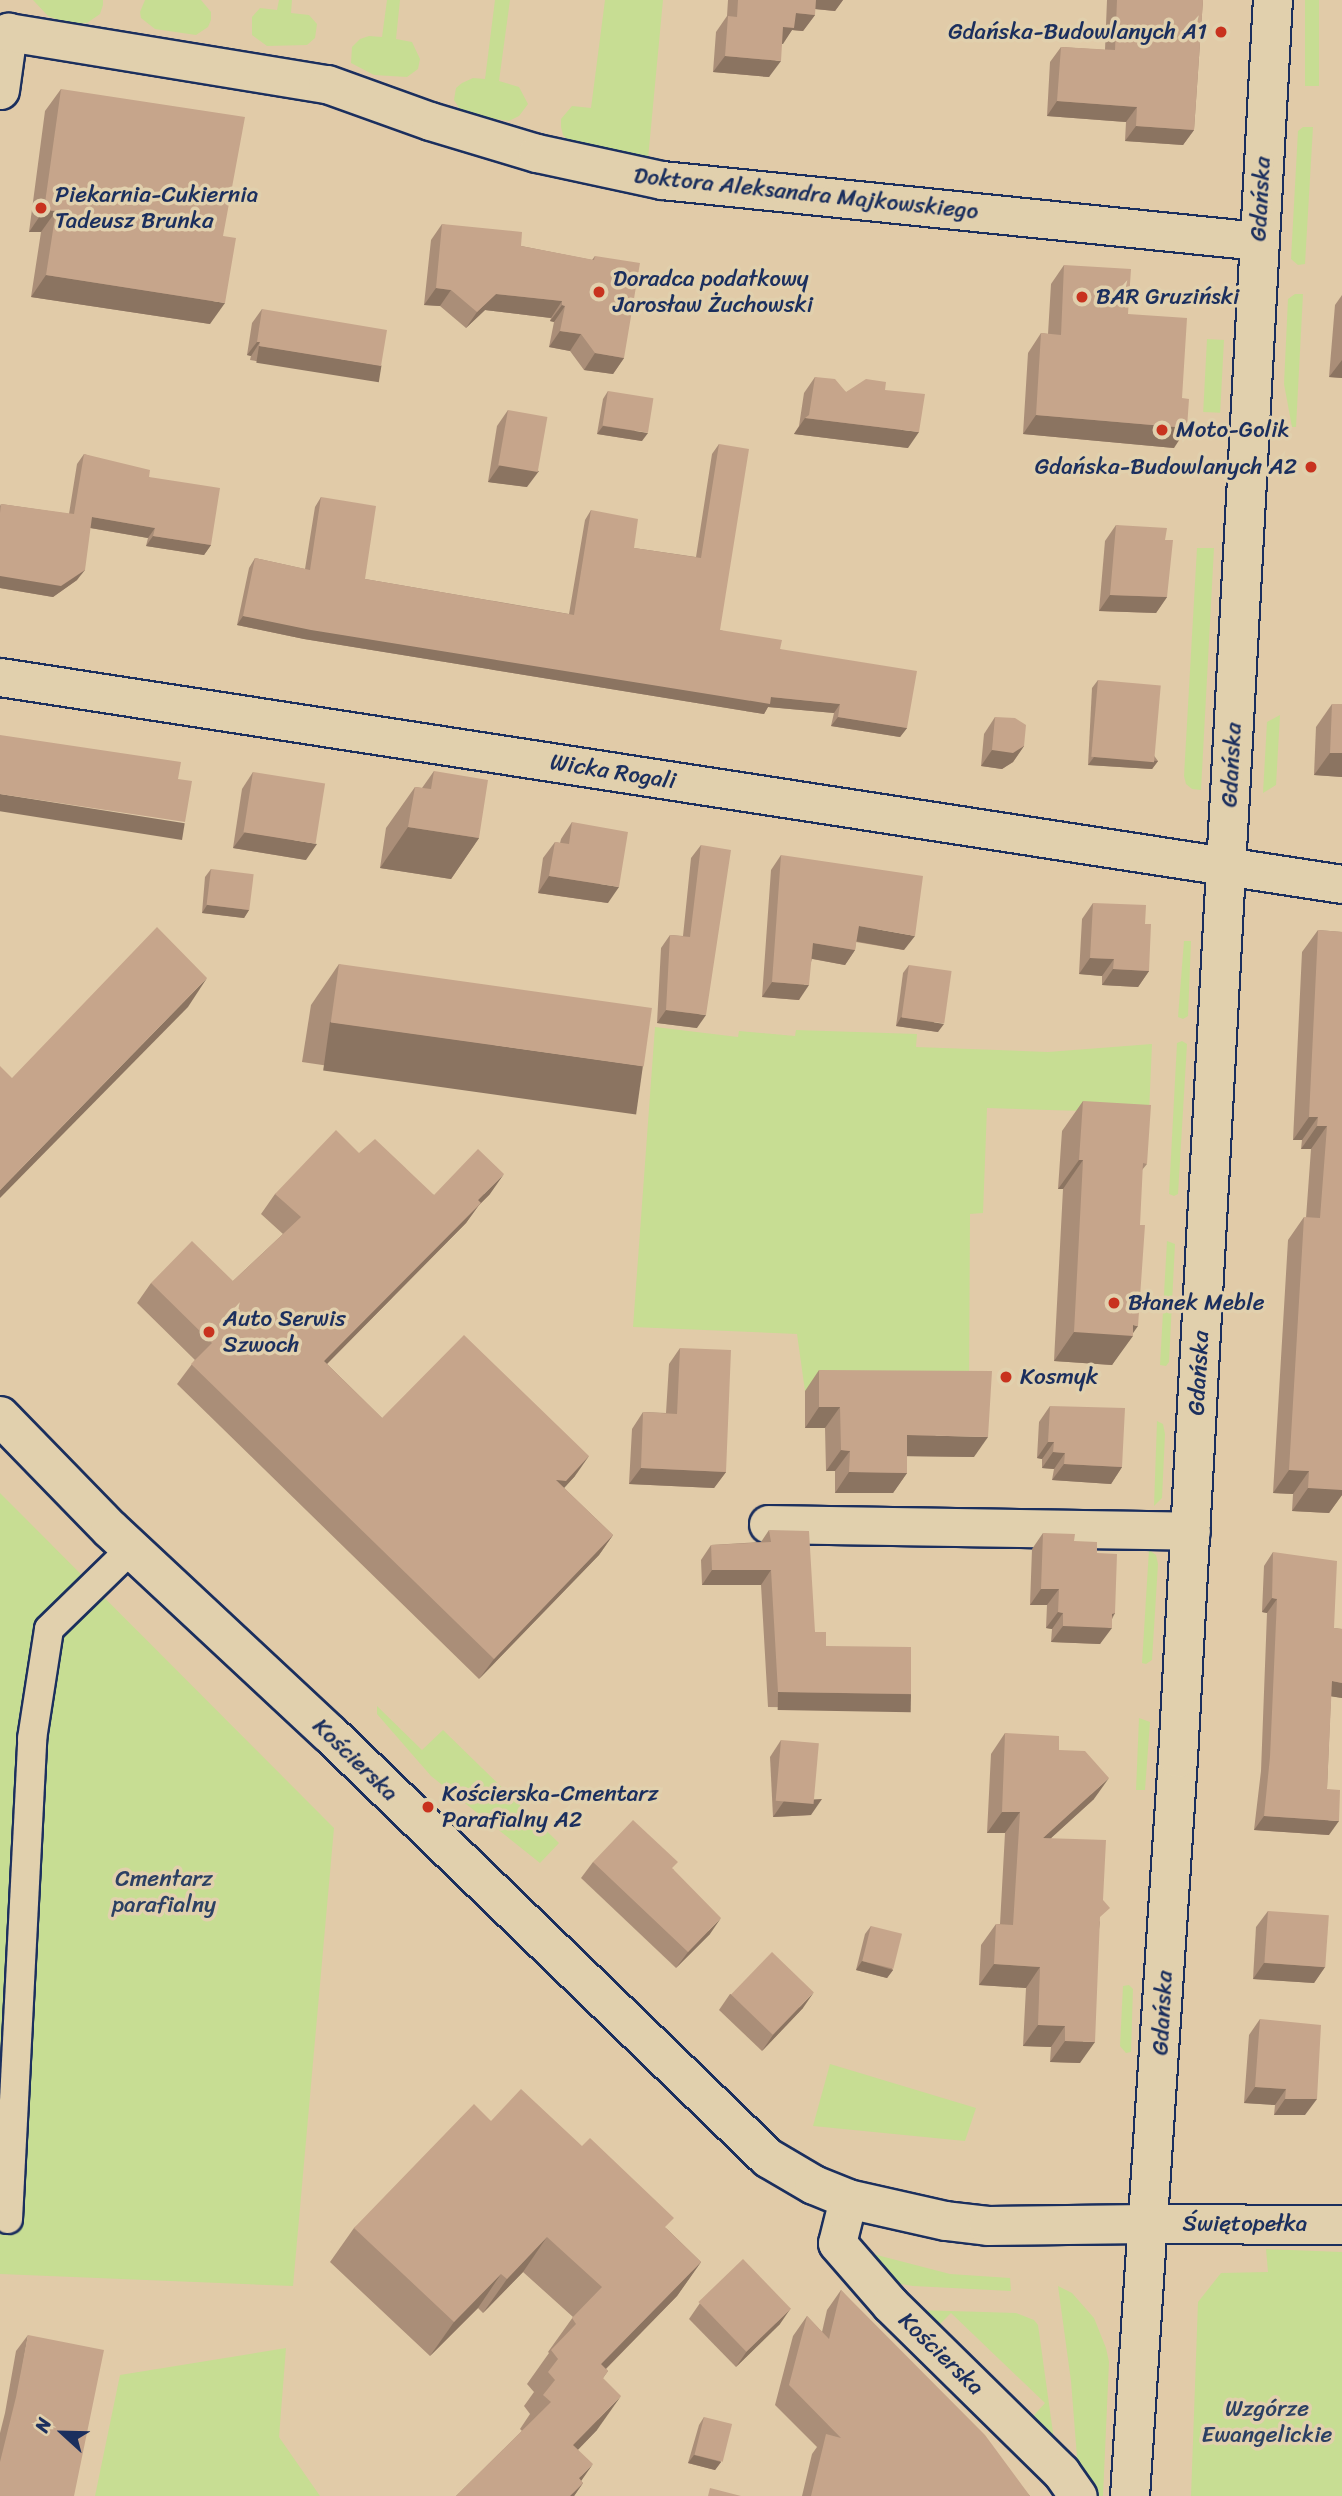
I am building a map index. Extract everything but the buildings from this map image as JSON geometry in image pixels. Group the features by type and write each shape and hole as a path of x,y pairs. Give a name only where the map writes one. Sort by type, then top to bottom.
{"main road":[{"name":"Gdańska","path":"1130,2496 1163,2022 1273,0"},
{"name":"Kościerska","path":"0,1416 131,1549 330,1734 749,2142 793,2173 848,2199 946,2221 988,2225 1147,2224"},
{"name":"Świętopełka","path":"1147,2224 1342,2225"}],"street":[{"name":"Doktora Aleksandra Majkowskiego","path":"0,90 8,32 327,84 430,121 524,149 662,180 1258,241"},
{"name":"Wicka Rogali","path":"0,677 1342,884"},
{"path":"768,1524 1191,1531"},
{"path":"8,2218 32,1739 49,1629 131,1549"},
{"name":"Kościerska","path":"848,2199 837,2244 890,2304 1061,2472 1078,2496"}],"green space":[{"path":"33,0 103,0 103,5 100,14 87,23 69,24 48,16"},
{"path":"145,0 201,0 211,12 211,20 208,27 196,35 155,29 141,18 140,12"},
{"path":"279,0 292,0 291,13 309,15 317,24 315,38 307,45 267,46 252,35 252,17 260,8 277,10"},
{"path":"387,0 400,0 396,39 412,42 420,59 418,69 407,77 374,75 351,63 352,47 360,39 369,36 382,37"},
{"path":"495,0 510,0 499,81 519,87 528,104 519,116 509,121 463,114 454,100 456,88 462,83 473,78 485,79"},
{"path":"605,0 663,0 648,159 572,144 563,135 561,119 572,106 591,108"},
{"path":"1305,0 1319,0 1319,86 1305,86"},
{"path":"1303,127 1313,127 1305,264 1298,265 1291,259 1298,131"},
{"path":"1295,294 1303,294 1296,427 1292,427 1284,384 1288,299"},
{"path":"1207,339 1224,340 1220,413 1203,412"},
{"path":"1197,548 1214,548 1201,790 1192,789 1186,784 1184,776"},
{"path":"1280,715 1276,785 1263,793 1267,722"},
{"path":"1184,941 1191,941 1188,1016 1183,1019 1178,1017"},
{"path":"655,1027 738,1037 739,1031 795,1036 796,1030 917,1034 916,1047 1048,1052 1152,1044 1149,1113 987,1108 983,1213 970,1214 969,1392 805,1391 797,1334 633,1327"},
{"path":"1182,1041 1187,1044 1178,1194 1174,1196 1169,1194 1177,1043"},
{"path":"1167,1241 1175,1244 1169,1362 1166,1366 1160,1365"},
{"path":"1157,1421 1163,1424 1165,1434 1162,1498 1154,1506"},
{"name":"Cmentarz parafialny","path":"0,1493 334,1828 293,2286 0,2274"},
{"path":"1149,1550 1156,1555 1158,1564 1152,1660 1146,1664 1142,1663"},
{"path":"377,1706 422,1750 443,1730 559,1843 540,1863 431,1776 377,1714"},
{"path":"1139,1718 1150,1722 1145,1790 1136,1790"},
{"path":"1129,1985 1133,1989 1131,2052 1126,2053 1120,2046 1123,1986"},
{"path":"830,2064 976,2108 965,2141 813,2126"},
{"name":"Wzgórze Ewangelickie","path":"1266,2249 1342,2252 1342,2496 1191,2496 1198,2302 1221,2273 1268,2272"},
{"path":"873,2254 950,2274 1010,2278 1011,2291 913,2286 889,2282 867,2260"},
{"path":"1058,2286 1072,2293 1094,2318 1109,2362 1103,2496 1093,2496 1078,2470 1071,2381"},
{"path":"917,2310 1016,2313 1034,2320 1038,2325 1055,2447 1028,2422 1045,2403 951,2313 933,2331"},
{"path":"286,2348 279,2437 320,2496 95,2496 120,2375"}],"place":[{"name":"Gdańska-Budowlanych A1","path":"1221,32"},
{"name":"Piekarnia-Cukiernia Tadeusz Brunka","path":"41,208"},
{"name":"Doradca podatkowy Jarosław Żuchowski","path":"599,292"},
{"name":"BAR Gruziński","path":"1082,297"},
{"name":"Moto-Golik","path":"1162,430"},
{"name":"Gdańska-Budowlanych A2","path":"1311,467"},
{"name":"Błanek Meble","path":"1114,1303"},
{"name":"Auto Serwis Szwoch","path":"209,1332"},
{"name":"Kosmyk","path":"1006,1377"},
{"name":"Kościerska-Cmentarz Parafialny A2","path":"428,1807"}]}
